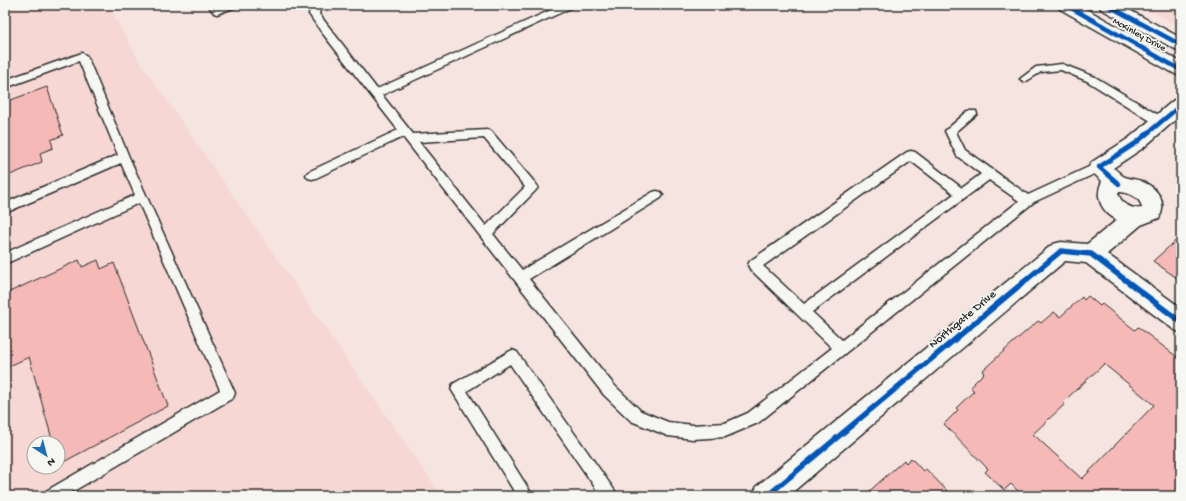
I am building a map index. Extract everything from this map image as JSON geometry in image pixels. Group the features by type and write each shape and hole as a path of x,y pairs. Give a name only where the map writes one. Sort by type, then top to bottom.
{"street":[{"name":"McKinley Drive","path":"1066,5 1181,70"},
{"name":"McKinley Drive","path":"1107,5 1181,46"},
{"path":"1181,104 1136,143 1099,167 1119,184 1110,186 1107,196 1109,201 1121,212 1136,217 1091,254 1181,322"},
{"name":"Northgate Drive","path":"767,496 1061,251 1091,254"}],"lane":[{"path":"213,5 217,11 233,5"},
{"path":"316,5 314,14 323,28 609,390 636,416 668,429 693,432 725,430 753,418 1028,201 1099,167"},
{"path":"375,94 570,5"},
{"path":"5,84 82,56 124,157 228,393 51,496"},
{"path":"1025,78 1039,70 1062,67 1091,79 1161,122"},
{"path":"972,114 950,131 961,153 1028,201"},
{"path":"312,175 407,134 487,134 532,187 486,234"},
{"path":"841,348 754,265 911,156 962,194"},
{"path":"5,208 124,157"},
{"path":"803,312 989,174"},
{"path":"520,278 657,195"},
{"path":"5,259 142,197"},
{"path":"526,496 458,389 512,356 610,496"}],"shaded area":[{"path":"5,5 108,5 138,59 442,496 5,496"},
{"path":"1139,5 1181,5 1181,27"}],"building":[{"path":"47,87 63,135 51,140 53,148 40,153 42,162 5,177 5,102"},
{"path":"1181,236 1181,281 1153,261"},
{"path":"79,260 82,267 98,260 101,269 114,263 168,406 66,461 66,435 51,435 29,357 5,368 5,294"},
{"path":"1088,296 1100,306 1102,304 1135,330 1138,327 1181,360 1181,490 1176,496 1023,496 1011,484 1004,490 985,472 988,469 944,424 958,410 956,408 974,391 970,387 984,373 982,371 1016,340 1038,321 1041,323 1054,312 1060,317 1082,297 1084,300","holes":["1104,364 1154,405 1082,479 1033,434 1065,404 1063,402"]},
{"path":"911,458 923,471 926,469 952,496 864,496 904,460 906,463"}],"cycle path":[{"path":"1066,5 1181,70"},
{"path":"1107,5 1181,45"},
{"path":"1119,184 1099,167 1136,143 1181,105"},
{"path":"767,496 1061,251 1091,254 1181,322"}]}
